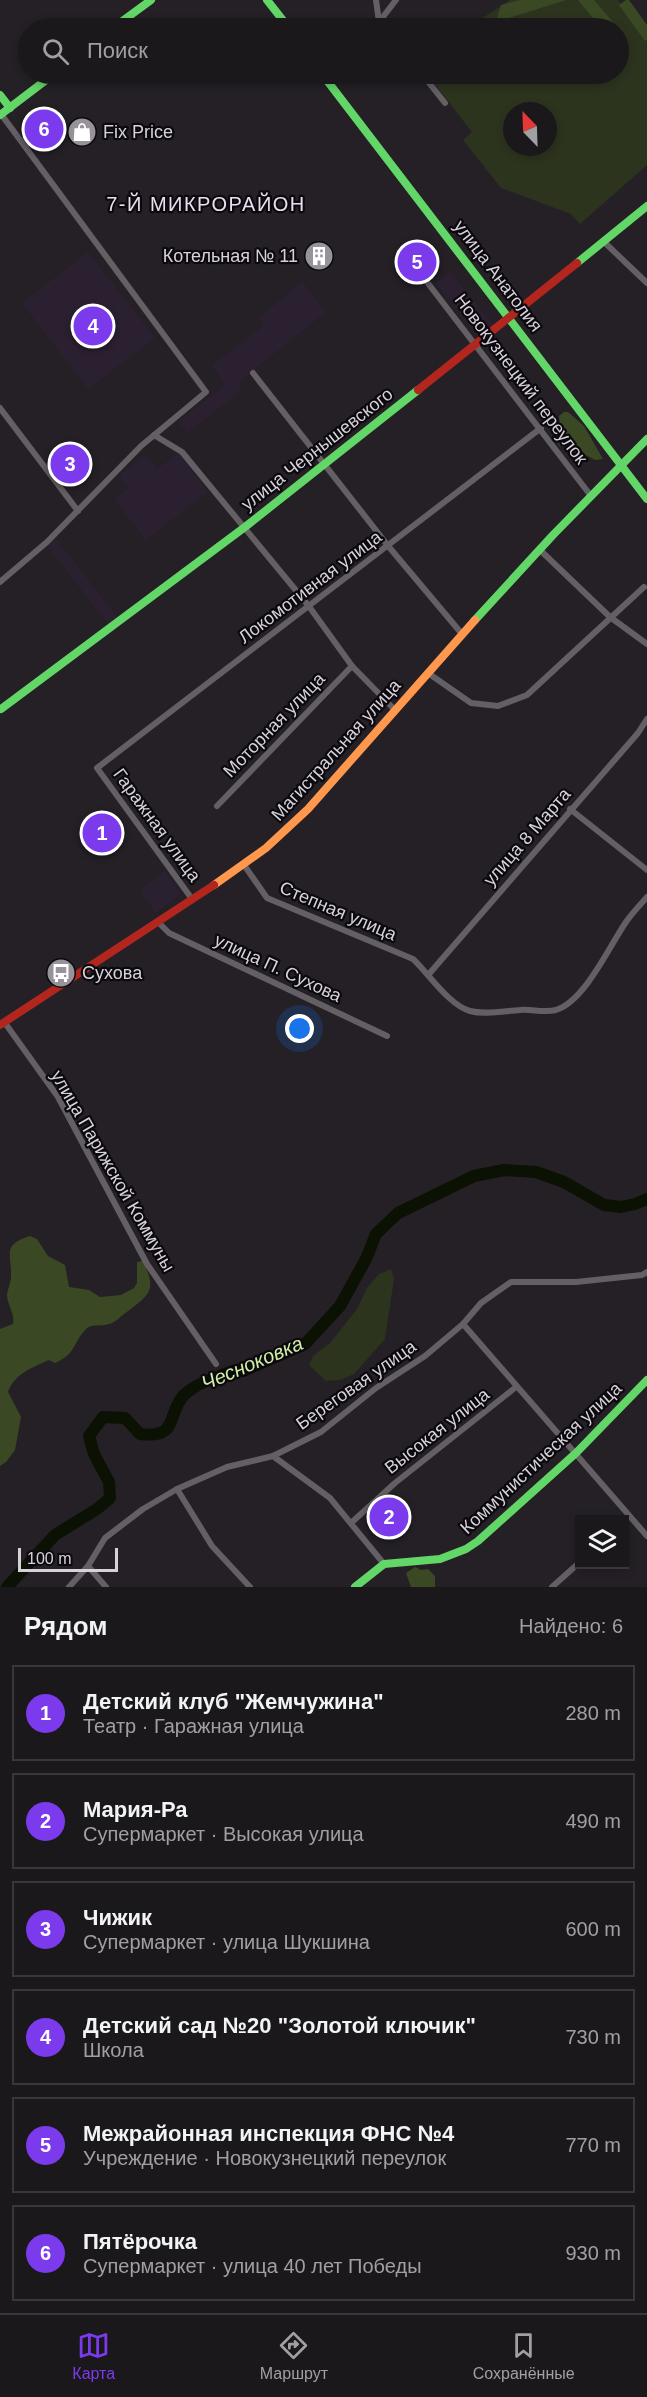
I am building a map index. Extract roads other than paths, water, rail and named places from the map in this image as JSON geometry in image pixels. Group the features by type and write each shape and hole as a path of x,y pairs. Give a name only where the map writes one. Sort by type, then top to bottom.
{"street":[{"path":"127,18 151,0"},
{"path":"267,0 281,18"},
{"path":"376,0 378,18"},
{"path":"382,18 396,0"},
{"path":"0,582 47,542 127,459 206,392 0,115 41,84"},
{"name":"улица Анатолия","path":"330,84 647,499"},
{"path":"430,84 445,103"},
{"path":"0,95 10,108"},
{"name":"улица Чернышевского","path":"1,710 245,527 477,345 647,206"},
{"path":"603,241 647,284"},
{"name":"Новокузнецкий переулок","path":"427,282 591,496"},
{"path":"253,373 389,547 462,634"},
{"path":"0,408 78,511"},
{"name":"Локомотивная улица","path":"97,768 308,605 389,547 541,428"},
{"path":"154,435 182,452 308,605 352,666 394,710"},
{"name":"Магистральная улица","path":"2,1024 244,865 293,824 462,634 647,439"},
{"path":"540,550 610,617 647,644"},
{"path":"428,673 471,703 498,706 527,695 644,587"},
{"name":"Моторная улица","path":"217,806 352,666"},
{"name":"улица 8 Марта","path":"429,974 638,733 647,719"},
{"name":"Гаражная улица","path":"97,768 192,899"},
{"path":"570,809 647,870"},
{"name":"Степная улица","path":"244,865 267,898 413,959 429,974 451,1001 470,1011 556,1010 569,1003 594,975 627,920 647,897"},
{"name":"улица П. Сухова","path":"158,922 169,933 387,1036"},
{"name":"улица Парижской Коммуны","path":"2,1024 57,1097 147,1263 216,1364"},
{"name":"Береговая улица","path":"69,1587 88,1566 105,1538 143,1509 177,1489 227,1467 273,1456 321,1432 376,1388 425,1356 463,1324 481,1303 511,1282 576,1282 642,1275 647,1272"},
{"path":"463,1324 647,1536"},
{"name":"Коммунистическая улица","path":"384,1564 440,1558 466,1549 513,1512 576,1453 647,1380"},
{"name":"Высокая улица","path":"351,1523 395,1483 516,1387"},
{"path":"273,1456 330,1498 384,1564 355,1587"},
{"path":"177,1489 212,1546 250,1587"},
{"path":"88,1566 106,1587"},
{"path":"552,1587 575,1566"}],"waterway":[{"name":"Чесноковка","path":"7,1587 55,1535 97,1509 110,1498 109,1482 94,1454 89,1436 103,1417 125,1418 140,1434 161,1433 167,1429 184,1395 196,1386 236,1370 243,1371 305,1344 340,1306 366,1259 376,1234 398,1213 474,1176 504,1170 536,1172 564,1182 604,1205 621,1207 647,1199"}],"place":[{"name":"Пятёрочка","path":"44,129"},
{"name":"Fix Price","path":"82,132"},
{"name":"Котельная № 11","path":"319,256"},
{"name":"Межрайонная инспекция ФНС №4","path":"417,262"},
{"name":"Детский сад №20 \"Золотой ключик\"","path":"93,326"},
{"name":"Чижик","path":"70,464"},
{"name":"Детский клуб \"Жемчужина\"","path":"102,833"},
{"name":"Сухова","path":"61,973"},
{"name":"Мария-Ра","path":"389,1517"}],"district":[{"name":"7-Й МИКРОРАЙОН","path":"206,204"}]}
